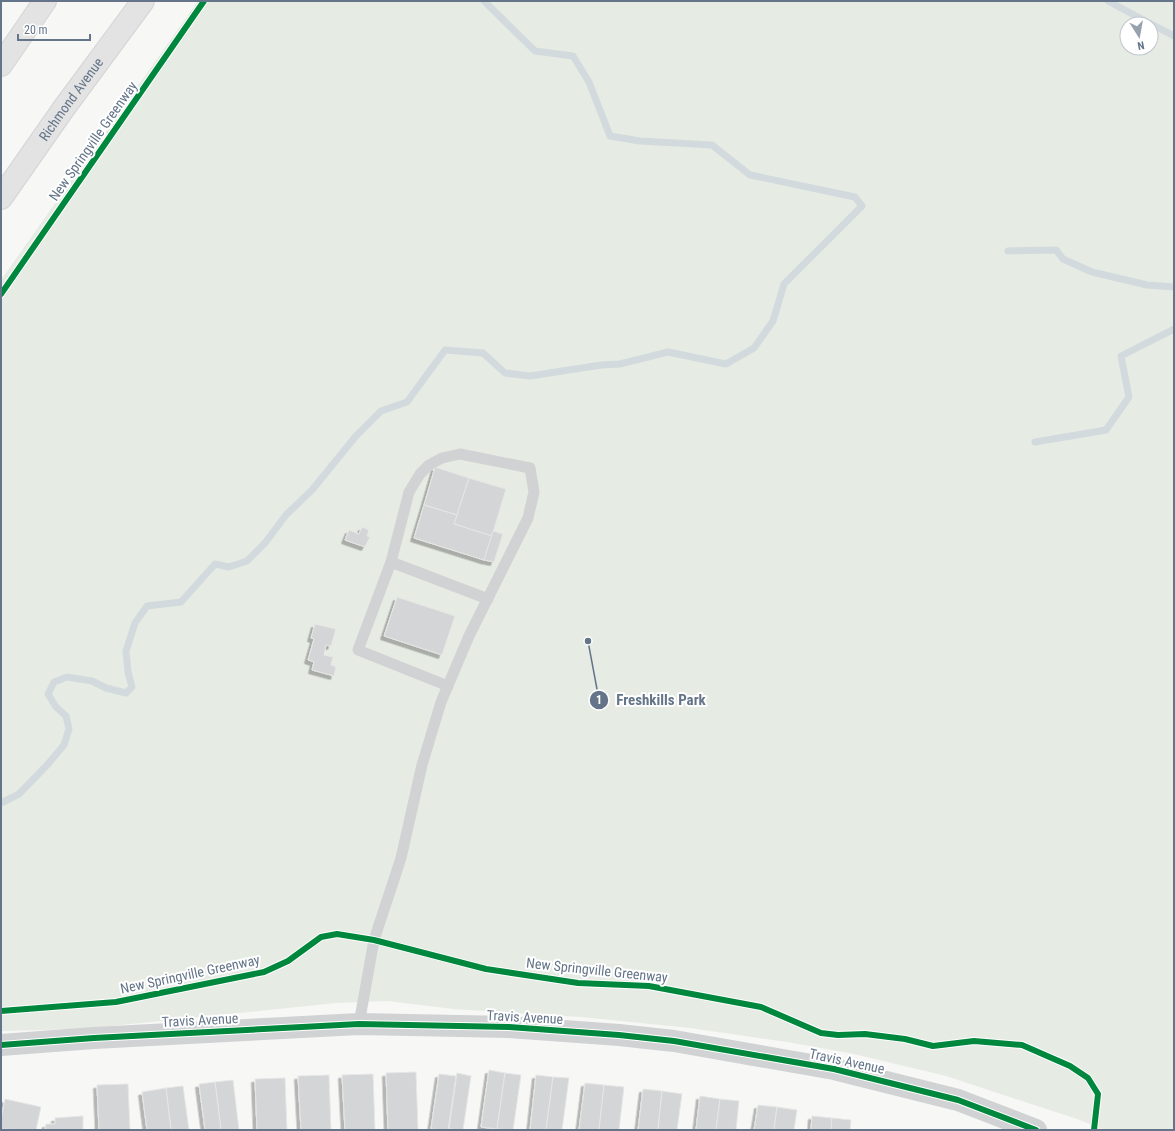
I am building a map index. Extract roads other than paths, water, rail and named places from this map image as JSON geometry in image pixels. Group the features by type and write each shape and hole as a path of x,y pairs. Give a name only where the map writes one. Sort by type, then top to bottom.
{"main road":[{"path":"1,65 45,1"},
{"name":"Richmond Avenue","path":"1,198 64,108 143,1"}],"street":[{"name":"Travis Avenue","path":"1,1045 94,1038 359,1024 509,1027 619,1035 674,1041 834,1069 958,1100 1036,1130"}],"lane":[{"path":"359,1024 374,940 401,858 422,765 441,702 448,686 469,636 528,518 534,492 530,468 460,454 442,458 429,465 420,474 409,492 391,562 358,650 448,686"},
{"path":"391,562 488,599"}],"waterway":[{"path":"1,803 19,794 64,745 69,729 66,716 56,707 48,694 54,682 67,677 92,681 106,688 126,693 132,687 128,672 126,651 135,623 147,606 181,602 215,564 229,567 247,561 265,543 286,515 312,490 356,436 381,411 407,402 445,350 483,353 505,373 530,376 601,365 620,364 668,352 726,364 754,348 773,321 784,284 862,206 855,197 750,175 712,145 640,141 610,136 589,82 573,56 535,51 484,1"},
{"path":"1108,1 1136,16"},
{"path":"1159,28 1174,36"},
{"path":"1008,251 1056,250 1063,259 1092,272 1147,285 1174,287"},
{"path":"1035,442 1106,430 1129,397 1121,356 1174,329"}],"place":[{"name":"Freshkills Park","path":"588,641"}]}
